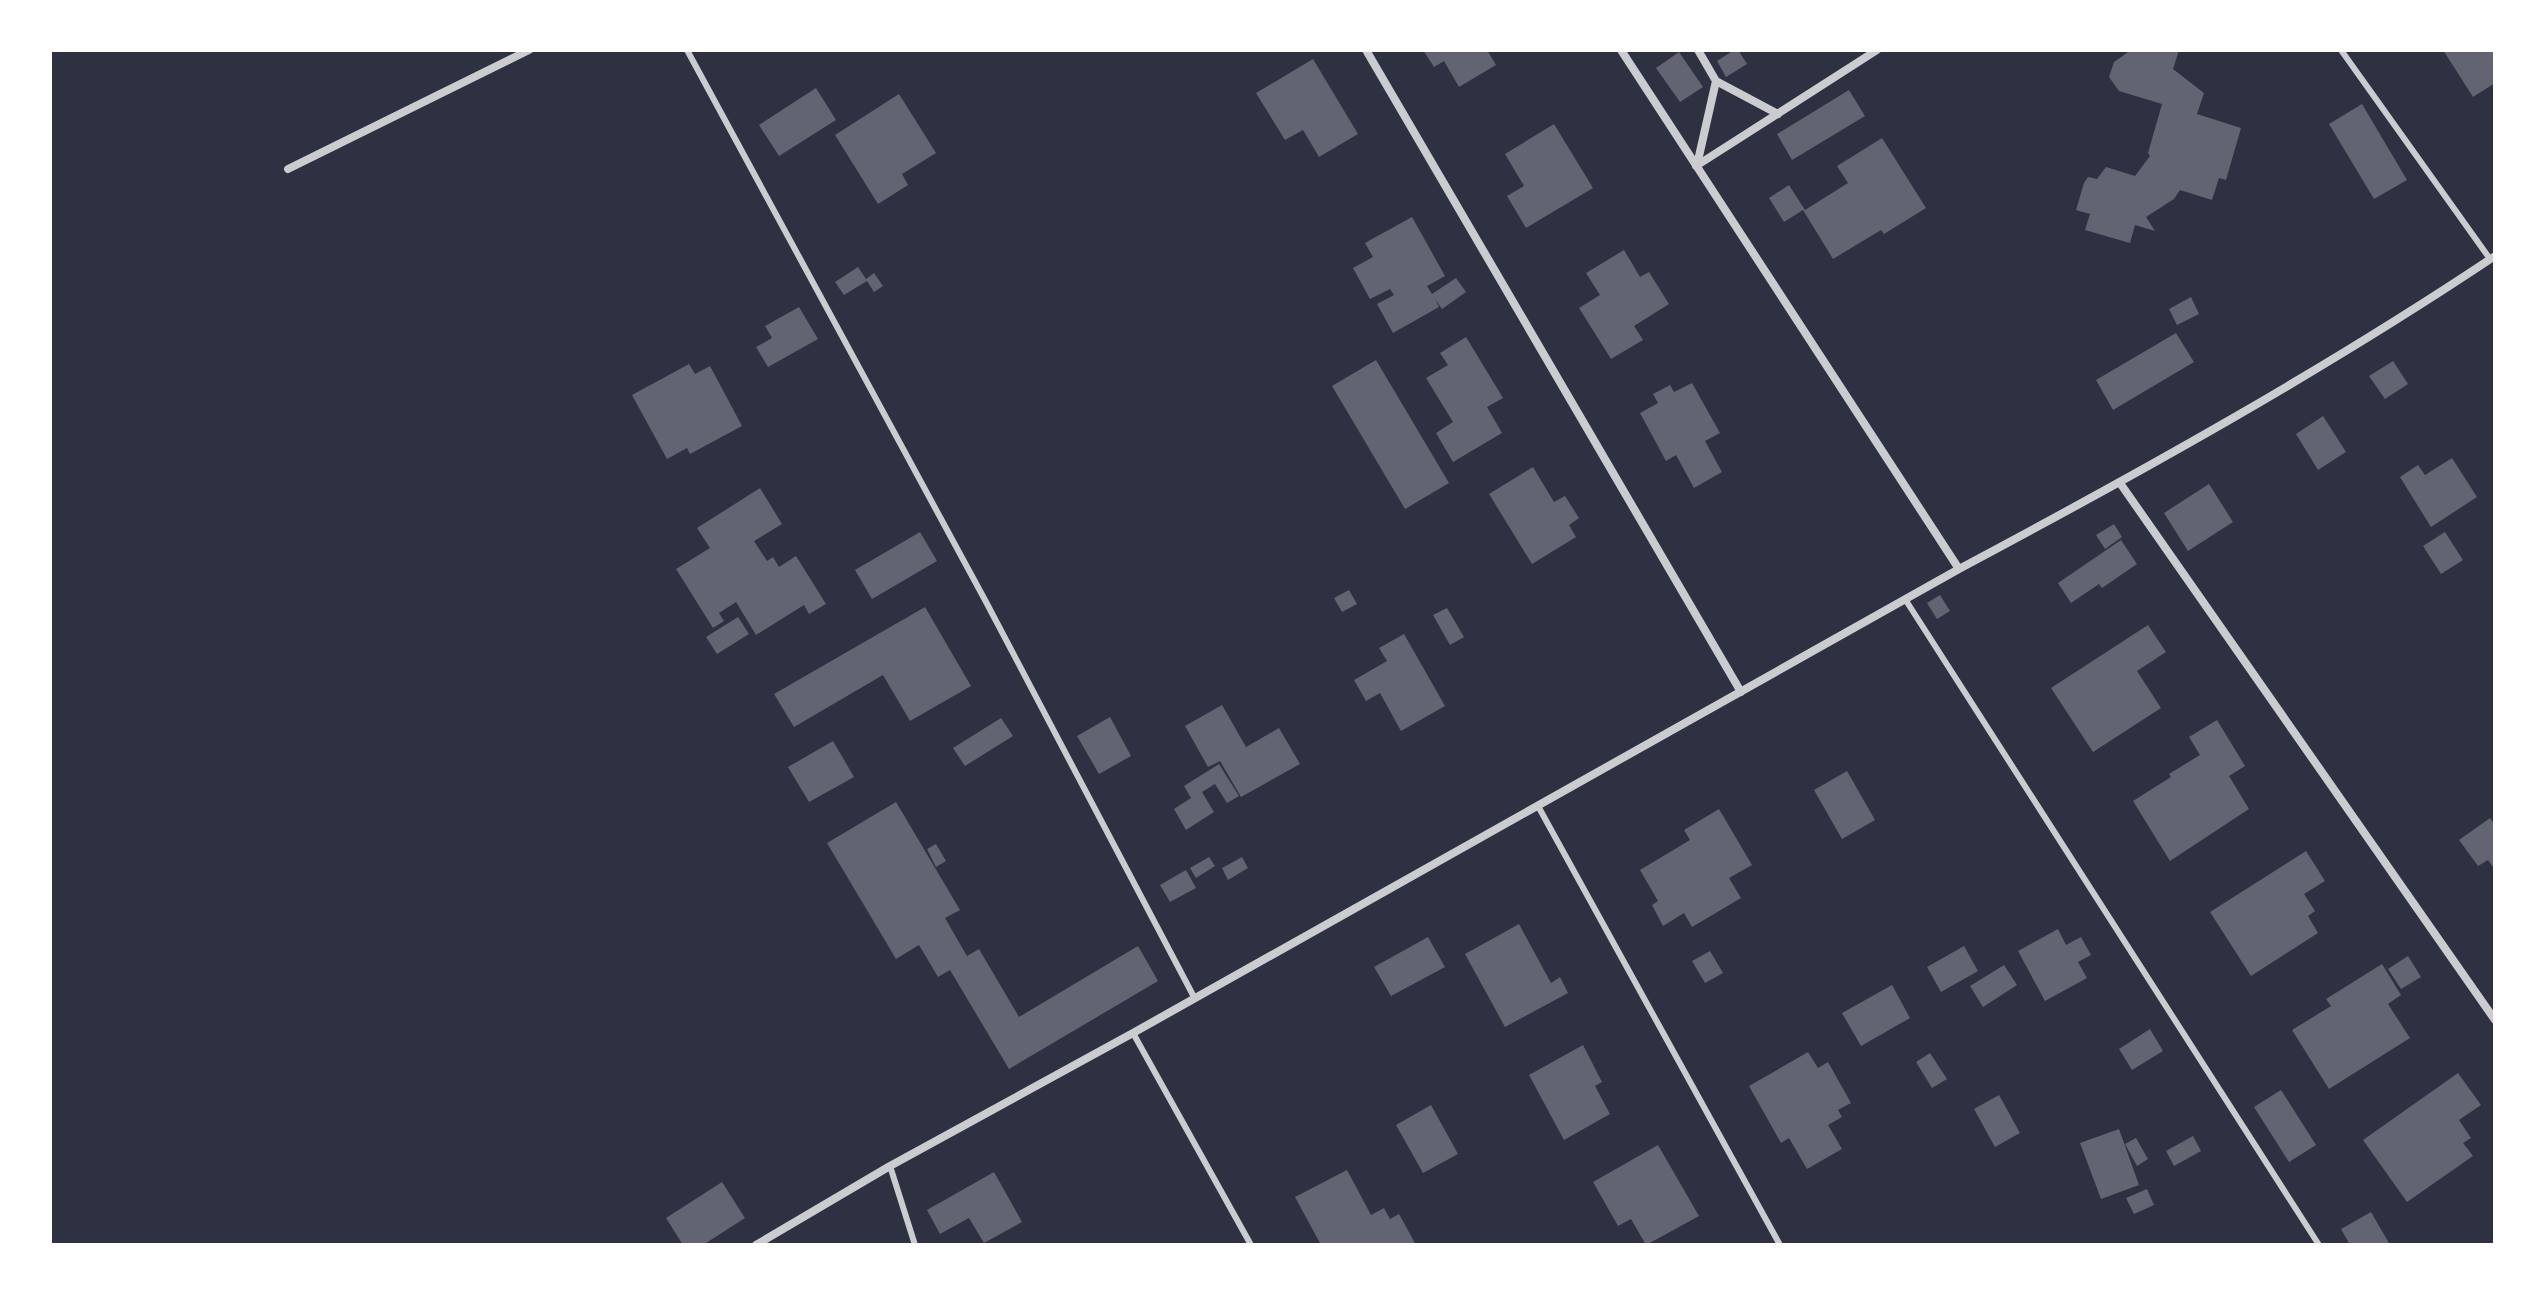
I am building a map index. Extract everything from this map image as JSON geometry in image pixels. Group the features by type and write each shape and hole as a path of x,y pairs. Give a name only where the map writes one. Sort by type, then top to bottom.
{"street":[{"path":"288,169 529,50"},
{"path":"1366,50 1741,692"},
{"path":"1621,50 1959,569"},
{"path":"1698,50 1716,81 1778,114"},
{"path":"1696,166 1877,50"},
{"path":"1696,166 1716,81"},
{"path":"756,1245 890,1166 1959,569 2120,483 2330,360 2493,257"},
{"path":"2120,483 2495,1020"}],"lane":[{"path":"687,50 985,600 1194,997"},
{"path":"2341,50 2493,257"},
{"path":"1905,599 2319,1245"},
{"path":"1538,806 1780,1245"},
{"path":"1133,1033 1251,1245"},
{"path":"890,1166 915,1245"}],"building":[{"path":"1423,50 1487,50 1496,65 1459,87 1444,61 1434,67"},
{"path":"1738,50 1747,64 1726,77 1717,61"},
{"path":"2131,50 2179,50 2173,69 2204,93 2197,114 2241,128 2226,180 2219,178 2212,200 2180,190 2174,199 2146,217 2155,231 2135,225 2130,243 2085,230 2090,214 2076,210 2088,177 2097,179 2106,167 2135,176 2150,156 2148,153 2162,104 2119,91 2109,77 2114,62"},
{"path":"2443,50 2495,50 2495,83 2473,97"},
{"path":"1679,52 1703,87 1680,102 1656,68"},
{"path":"1313,59 1358,134 1319,157 1303,130 1285,140 1256,93"},
{"path":"816,88 836,120 779,156 759,125"},
{"path":"1849,90 1865,116 1792,160 1777,134"},
{"path":"899,94 936,153 902,174 908,185 878,204 835,135"},
{"path":"2362,104 2407,180 2374,199 2329,124"},
{"path":"1554,124 1593,188 1526,228 1507,196 1524,186 1505,154"},
{"path":"1882,138 1926,208 1884,234 1881,230 1833,259 1803,210 1784,222 1769,198 1789,185 1805,210 1848,183 1837,166"},
{"path":"1412,217 1445,276 1427,286 1432,294 1456,278 1466,292 1442,309 1435,299 1439,307 1393,333 1377,304 1394,295 1390,289 1370,299 1353,268 1373,257 1365,243"},
{"path":"1624,250 1640,277 1649,272 1669,304 1634,326 1643,340 1611,359 1579,308 1600,295 1586,273"},
{"path":"858,267 866,279 874,273 883,286 874,292 867,281 844,295 835,282"},
{"path":"2191,297 2199,314 2177,325 2169,309"},
{"path":"799,307 818,339 768,367 756,347 772,338 765,326"},
{"path":"2176,333 2194,362 2113,410 2096,380"},
{"path":"1466,337 1503,398 1487,407 1502,433 1453,462 1436,433 1453,422 1426,378 1448,365 1440,353"},
{"path":"1376,360 1449,483 1405,509 1332,386"},
{"path":"2393,361 2408,384 2385,399 2369,376"},
{"path":"689,364 695,374 710,366 742,426 690,454 687,448 667,459 632,395"},
{"path":"1692,383 1720,433 1705,441 1722,472 1694,488 1676,455 1666,461 1640,413 1658,403 1653,394 1670,385 1674,392"},
{"path":"2323,416 2346,452 2318,470 2296,434"},
{"path":"2452,458 2477,497 2431,527 2400,477 2418,465 2425,475"},
{"path":"1533,467 1554,502 1565,496 1579,518 1569,525 1576,537 1532,564 1489,494"},
{"path":"2209,484 2233,522 2188,551 2164,513"},
{"path":"760,488 782,524 754,541 767,561 773,557 779,567 796,556 826,604 809,614 804,605 756,635 736,602 719,613 724,621 713,628 676,569 710,548 697,528"},
{"path":"2114,524 2122,537 2105,549 2096,535"},
{"path":"920,532 937,561 872,599 855,570"},
{"path":"2445,532 2463,560 2441,574 2423,546"},
{"path":"2121,540 2137,564 2102,588 2099,584 2071,603 2058,583"},
{"path":"1349,590 1357,604 1342,612 1334,598"},
{"path":"1940,595 1950,611 1937,619 1927,603"},
{"path":"925,607 971,686 910,721 883,675 794,727 774,694"},
{"path":"1447,608 1464,637 1450,645 1433,615"},
{"path":"738,617 749,634 717,654 706,637"},
{"path":"2148,625 2166,652 2137,671 2161,708 2093,752 2051,688"},
{"path":"1404,634 1445,706 1401,731 1380,693 1366,701 1354,680 1387,661 1379,648"},
{"path":"1222,705 1246,747 1279,728 1300,764 1241,797 1220,761 1208,767 1185,726"},
{"path":"1110,717 1131,756 1099,774 1077,736"},
{"path":"1001,718 1013,736 965,766 953,748"},
{"path":"2217,720 2245,766 2229,776 2249,809 2170,861 2133,801 2200,755 2189,737"},
{"path":"833,741 854,777 809,802 788,767"},
{"path":"1219,764 1239,796 1227,803 1215,784 1202,792 1214,812 1186,830 1174,809 1191,798 1184,786"},
{"path":"1847,771 1875,820 1842,839 1814,790"},
{"path":"896,802 960,910 945,918 967,956 979,949 1019,1017 1138,946 1158,981 1009,1069 950,970 938,977 919,945 896,959 827,843"},
{"path":"1719,809 1752,865 1729,878 1741,898 1692,927 1684,913 1663,926 1652,905 1658,901 1640,870 1690,840 1684,830"},
{"path":"2490,818 2495,821 2495,870 2488,860 2478,866 2459,840"},
{"path":"936,844 946,861 936,867 927,849"},
{"path":"2306,851 2325,881 2304,894 2315,911 2308,916 2318,933 2251,976 2210,912"},
{"path":"1209,857 1215,866 1196,878 1190,868"},
{"path":"1242,857 1248,868 1228,880 1222,868"},
{"path":"1186,870 1196,888 1170,902 1160,885"},
{"path":"1519,924 1551,983 1560,977 1568,993 1505,1027 1465,954"},
{"path":"2058,929 2066,945 2081,937 2091,955 2078,962 2087,978 2045,1001 2018,951"},
{"path":"1428,937 1445,967 1391,996 1374,967"},
{"path":"1964,946 1978,971 1941,992 1927,967"},
{"path":"1710,951 1723,973 1705,983 1692,961"},
{"path":"2408,956 2421,977 2401,989 2388,969"},
{"path":"2382,964 2401,995 2388,1004 2410,1038 2329,1089 2292,1030 2331,1006 2326,999"},
{"path":"2004,965 2017,985 1983,1007 1970,986"},
{"path":"1892,985 1910,1018 1861,1046 1842,1013"},
{"path":"2150,1029 2163,1051 2132,1070 2119,1049"},
{"path":"1583,1045 1602,1082 1595,1086 1610,1114 1564,1140 1529,1075"},
{"path":"1808,1052 1818,1068 1828,1062 1851,1103 1838,1110 1842,1117 1828,1125 1842,1149 1807,1169 1789,1138 1781,1143 1749,1086"},
{"path":"1930,1053 1947,1079 1932,1088 1916,1062"},
{"path":"2458,1073 2481,1105 2459,1120 2471,1138 2463,1143 2473,1156 2407,1202 2363,1140"},
{"path":"2281,1090 2316,1145 2289,1162 2254,1107"},
{"path":"1999,1095 2020,1133 1995,1147 1974,1109"},
{"path":"1431,1105 1458,1154 1423,1173 1396,1125"},
{"path":"2119,1129 2139,1185 2101,1199 2080,1143"},
{"path":"2193,1136 2201,1151 2174,1166 2166,1151"},
{"path":"2136,1138 2148,1159 2137,1166 2125,1144"},
{"path":"1658,1145 1699,1216 1646,1245 1631,1219 1618,1226 1593,1182"},
{"path":"1347,1170 1371,1215 1384,1208 1390,1219 1399,1214 1416,1245 1321,1245 1295,1197"},
{"path":"994,1172 1022,1222 984,1243 969,1218 940,1234 927,1210"},
{"path":"722,1182 745,1218 703,1245 683,1245 666,1218"},
{"path":"2147,1189 2154,1205 2134,1214 2126,1198"},
{"path":"2371,1212 2390,1245 2350,1245 2341,1229"}]}
